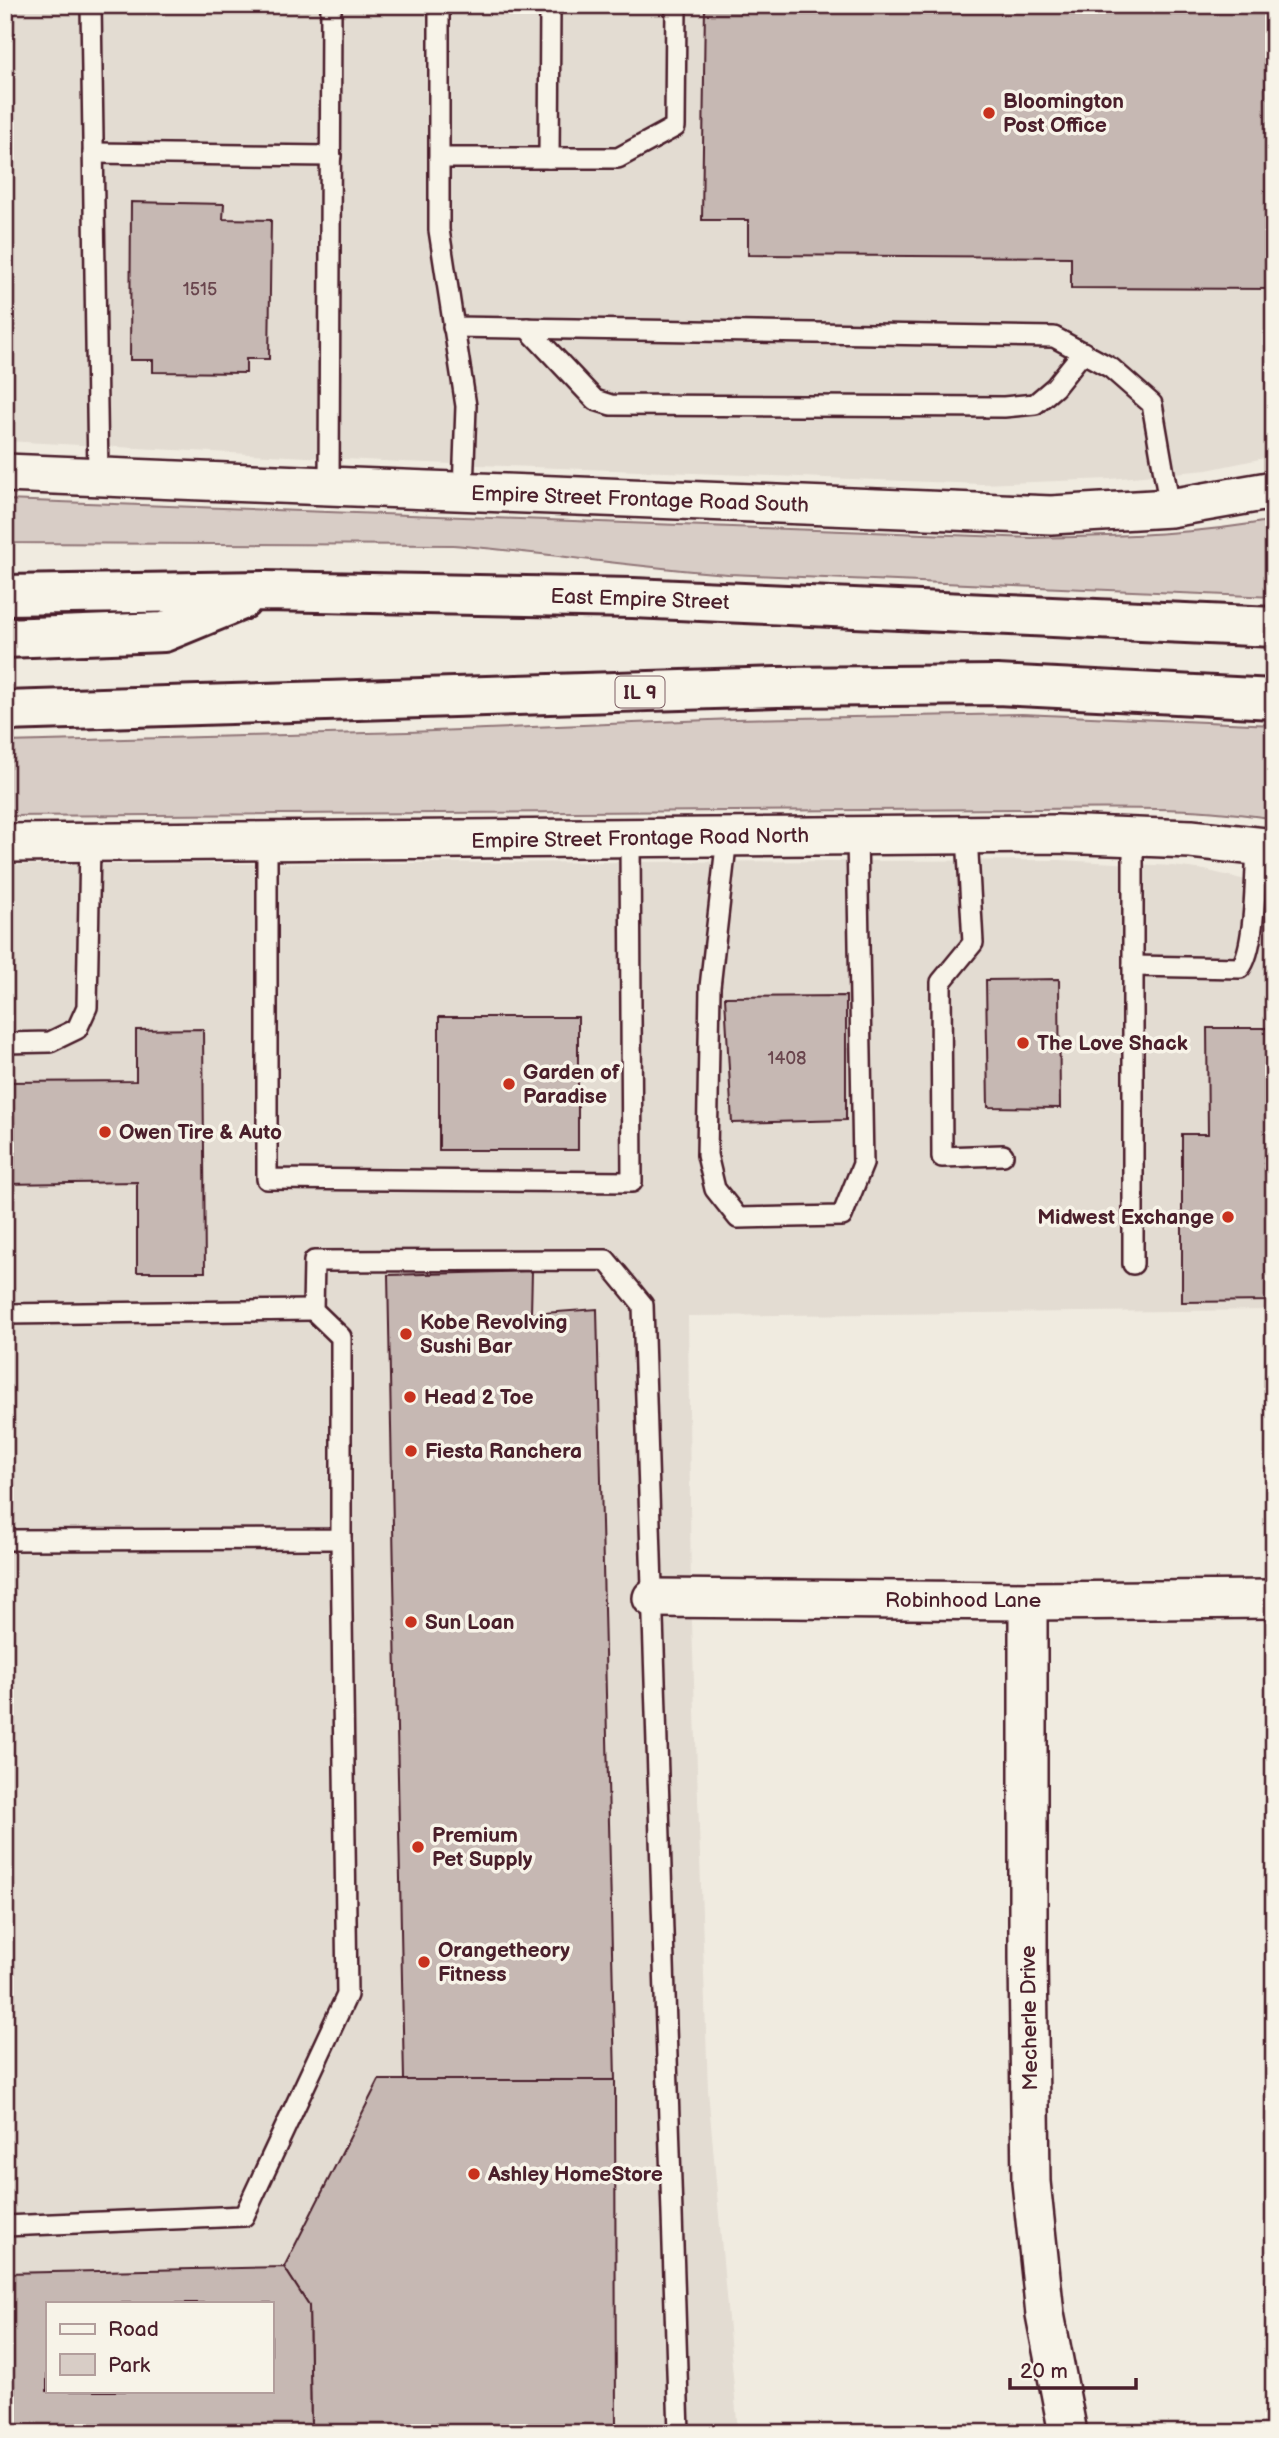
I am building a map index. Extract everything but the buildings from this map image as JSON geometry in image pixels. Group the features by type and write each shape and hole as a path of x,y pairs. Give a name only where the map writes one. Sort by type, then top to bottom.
{"main road":[{"name":"East Empire Street","path":"5,595 264,591 633,598 1274,627"},
{"path":"5,638 164,632 264,591"},
{"name":"IL 9","path":"5,711 778,687 997,685 1274,699"}],"street":[{"name":"Empire Street Frontage Road South","path":"5,473 1051,515 1170,508 1274,490"},
{"name":"Empire Street Frontage Road North","path":"5,844 1057,834 1191,839 1265,847"},
{"name":"Robinhood Lane","path":"652,1598 1028,1601 1274,1599"},
{"name":"Mecherle Drive","path":"1028,1601 1031,2182 1045,2314 1069,2433"}],"lane":[{"path":"91,5 98,475"},
{"path":"329,485 331,5"},
{"path":"439,5 439,230 466,406 463,491"},
{"path":"549,158 550,5"},
{"path":"439,158 618,158 675,127 676,5"},
{"path":"93,153 331,156"},
{"path":"453,327 1054,337 1111,368 1152,404 1170,508"},
{"path":"527,328 596,400 611,405 1004,407 1035,404 1055,387 1083,352"},
{"path":"727,837 710,987 707,1155 715,1189 738,1218 842,1216 863,1164 857,835"},
{"path":"967,835 973,943 942,982 942,1157 1003,1155"},
{"path":"1133,837 1133,1264"},
{"path":"267,842 267,1179 632,1182 630,839"},
{"path":"5,1043 50,1042 77,1029 87,1007 90,843"},
{"path":"1133,966 1240,968 1247,961 1265,847"},
{"path":"313,1310 314,1261 606,1260 643,1304 679,2433"},
{"path":"5,1314 313,1310 341,1337 347,1995 244,2216 5,2226"},
{"path":"5,1540 341,1539"}],"shaded area":[{"path":"5,5 1274,5 1274,456 1207,470 1110,479 982,484 402,462 5,441"},
{"path":"1059,860 1205,870 1274,887 1274,1310 688,1316 691,1594 708,2090 738,2433 5,2433 5,865"}],"green space":[{"path":"5,500 1032,538 1184,532 1274,520 1274,597 728,574 453,545 5,543"},
{"path":"1022,714 1274,725 1274,819 1211,812 1112,808 5,816 5,742 408,732 735,719"}],"place":[{"name":"Bloomington Post Office","path":"989,113"},
{"name":"The Love Shack","path":"1023,1043"},
{"name":"Garden of Paradise","path":"509,1084"},
{"name":"Owen Tire & Auto","path":"105,1132"},
{"name":"Midwest Exchange","path":"1228,1217"},
{"name":"Kobe Revolving Sushi Bar","path":"406,1334"},
{"name":"Head 2 Toe","path":"410,1397"},
{"name":"Fiesta Ranchera","path":"411,1451"},
{"name":"Sun Loan","path":"411,1622"},
{"name":"Premium Pet Supply","path":"418,1847"},
{"name":"Orangetheory Fitness","path":"424,1962"},
{"name":"Ashley HomeStore","path":"474,2174"}]}
